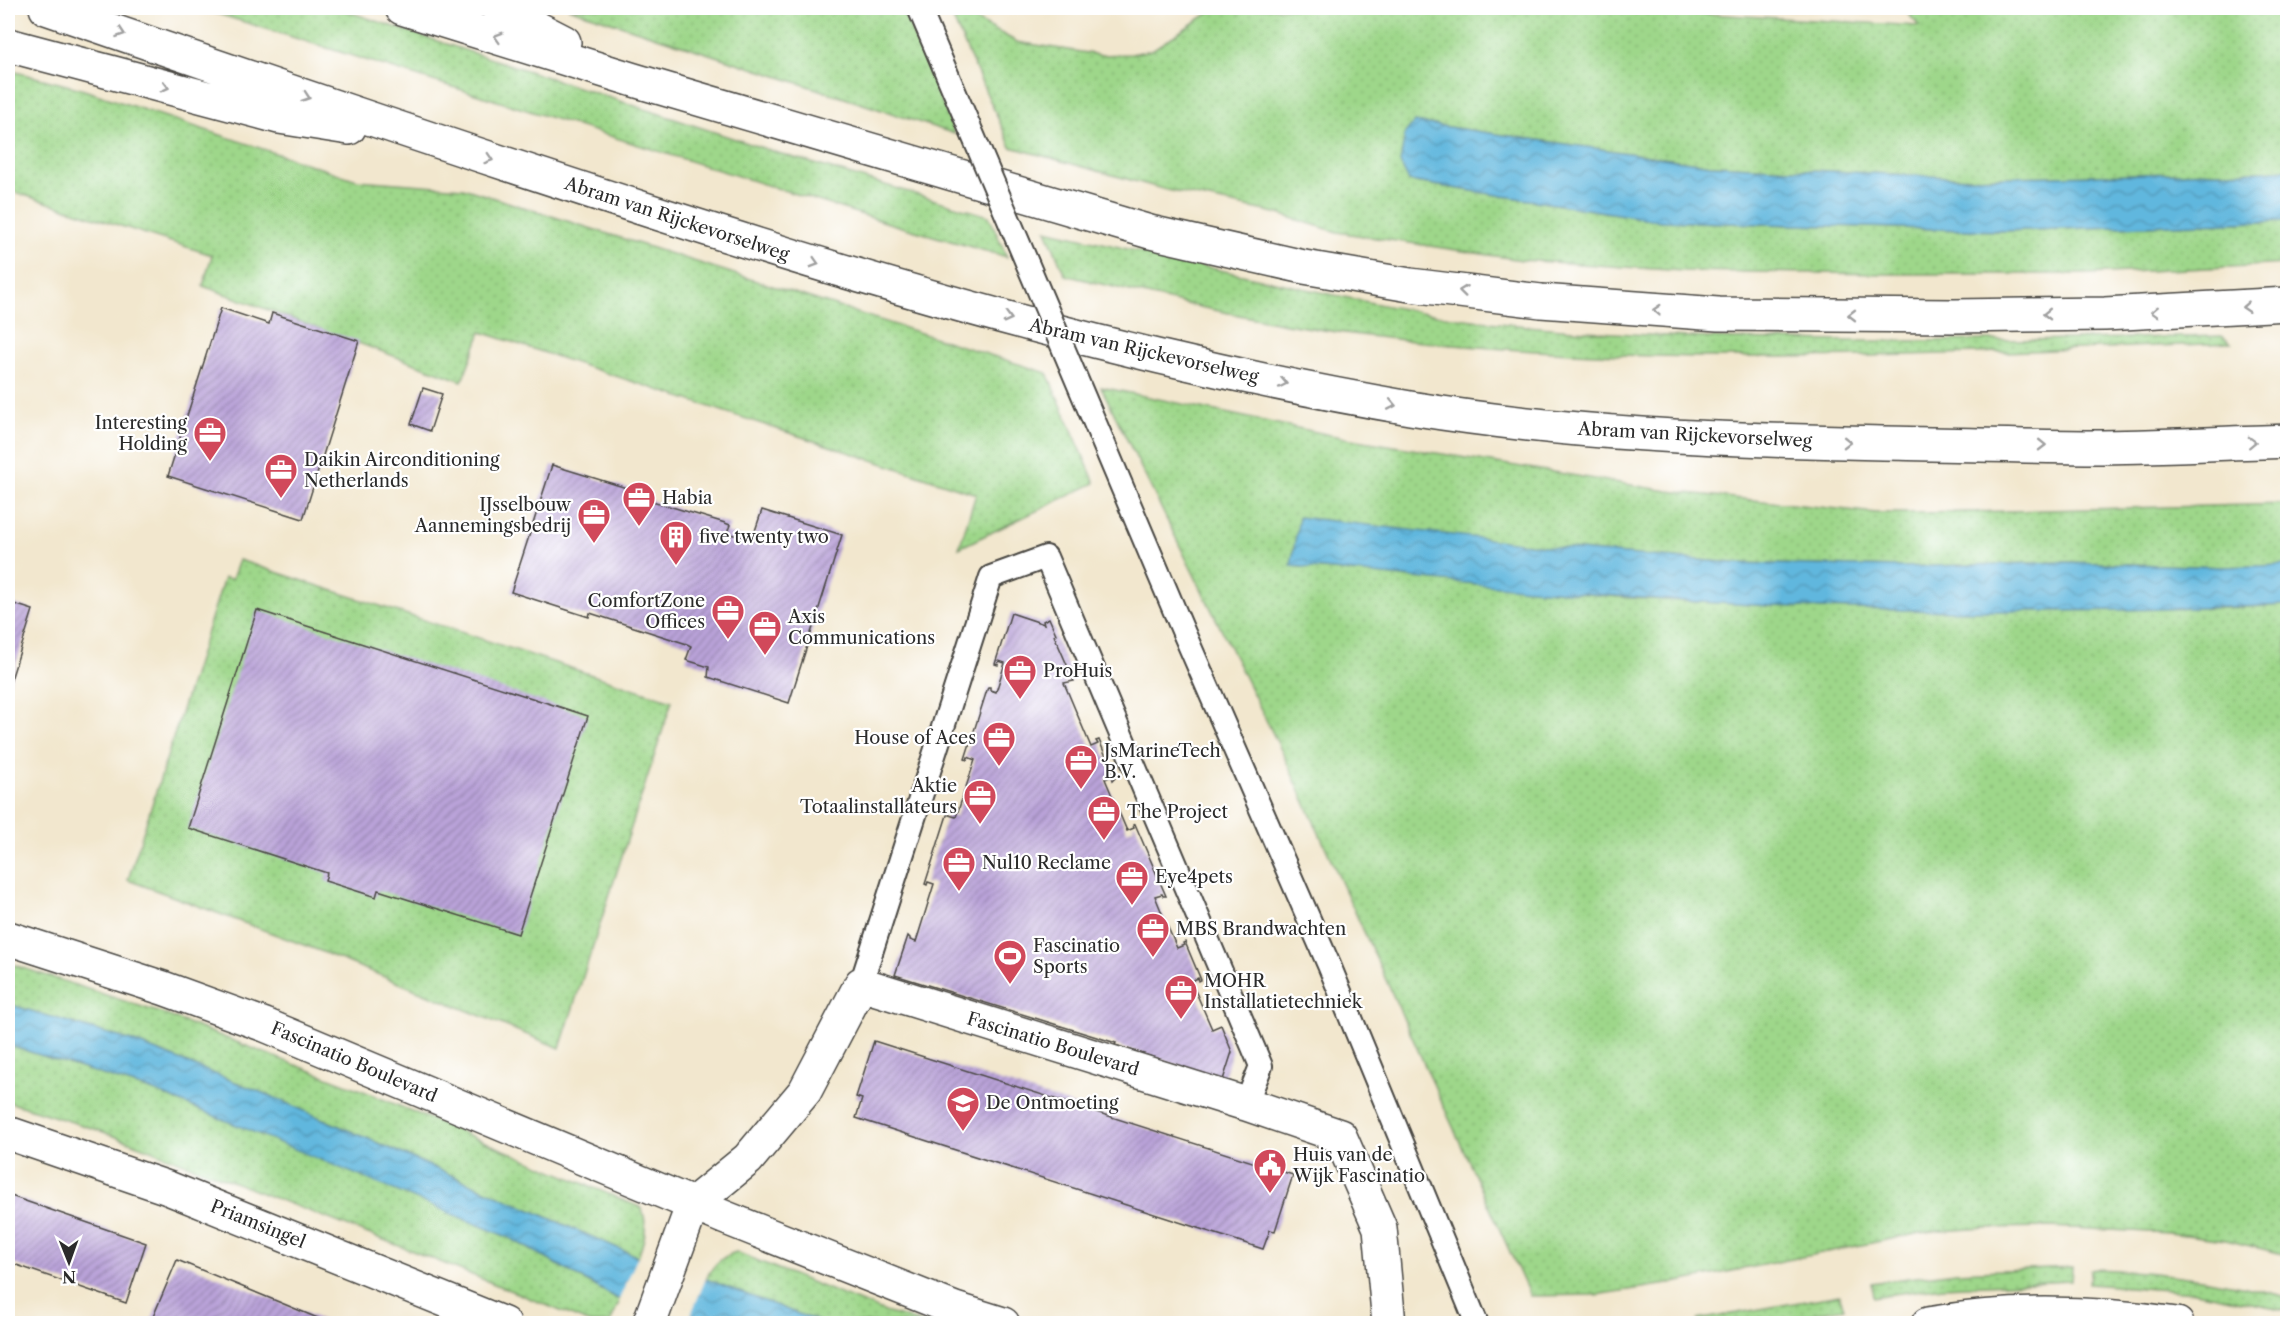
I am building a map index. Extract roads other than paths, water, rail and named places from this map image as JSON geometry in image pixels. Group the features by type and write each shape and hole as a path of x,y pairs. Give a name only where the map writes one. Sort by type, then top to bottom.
{"main road":[{"name":"Abram van Rijckevorselweg","path":"46,8 434,141 768,249 951,303 1107,344 1219,370 1408,408 1641,436 1737,440 2100,447 2288,441"},
{"path":"402,8 634,80 1150,232 1304,267 1410,285 1551,302 1718,314 1954,316 2105,314 2288,304"},
{"path":"498,8 634,80"},
{"path":"8,45 279,117 434,141"},
{"name":"Fascinatio Boulevard","path":"8,938 163,988 265,1025 904,1290 955,1309 1003,1323"},
{"path":"649,1323 693,1204 748,1160 805,1091 861,984"},
{"name":"Fascinatio Boulevard","path":"861,984 1246,1104 1340,1136 1380,1228 1389,1323"},
{"name":"Priamsingel","path":"8,1133 168,1188 504,1323"},
{"path":"1928,1323 1984,1315 2061,1312 2177,1323"}],"lane":[{"path":"919,8 1184,633 1329,965 1477,1323"},
{"path":"861,984 991,577 1046,557 1262,1066 1246,1104"}],"water":[{"path":"1414,122 1711,165 1969,178 2287,169 2287,221 2002,231 1661,221 1409,181 1400,163 1405,133"},
{"path":"1299,517 1589,551 1734,563 1900,567 2066,562 2223,567 2287,565 2287,605 2094,611 1900,610 1711,603 1531,589 1291,566"},
{"path":"8,1004 129,1040 268,1095 638,1257 706,1279 822,1323 673,1323 620,1300 510,1238 154,1091 8,1045"}],"place":[{"name":"Interesting Holding","path":"210,462"},
{"name":"Daikin Airconditioning Netherlands","path":"281,499"},
{"name":"Habia","path":"639,527"},
{"name":"IJsselbouw Aannemingsbedrij","path":"594,544"},
{"name":"five twenty two","path":"676,566"},
{"name":"ComfortZone Offices","path":"728,640"},
{"name":"Axis Communications","path":"765,656"},
{"name":"ProHuis","path":"1020,700"},
{"name":"House of Aces","path":"999,767"},
{"name":"JsMarineTech B.V.","path":"1081,790"},
{"name":"Aktie Totaalinstallateurs","path":"980,825"},
{"name":"The Project","path":"1104,841"},
{"name":"Nul10 Reclame","path":"959,892"},
{"name":"Eye4pets","path":"1132,906"},
{"name":"MBS Brandwachten","path":"1153,958"},
{"name":"Fascinatio Sports","path":"1010,985"},
{"name":"MOHR Installatietechniek","path":"1181,1020"},
{"name":"De Ontmoeting","path":"963,1132"},
{"name":"Huis van de Wijk Fascinatio","path":"1270,1194"}]}
